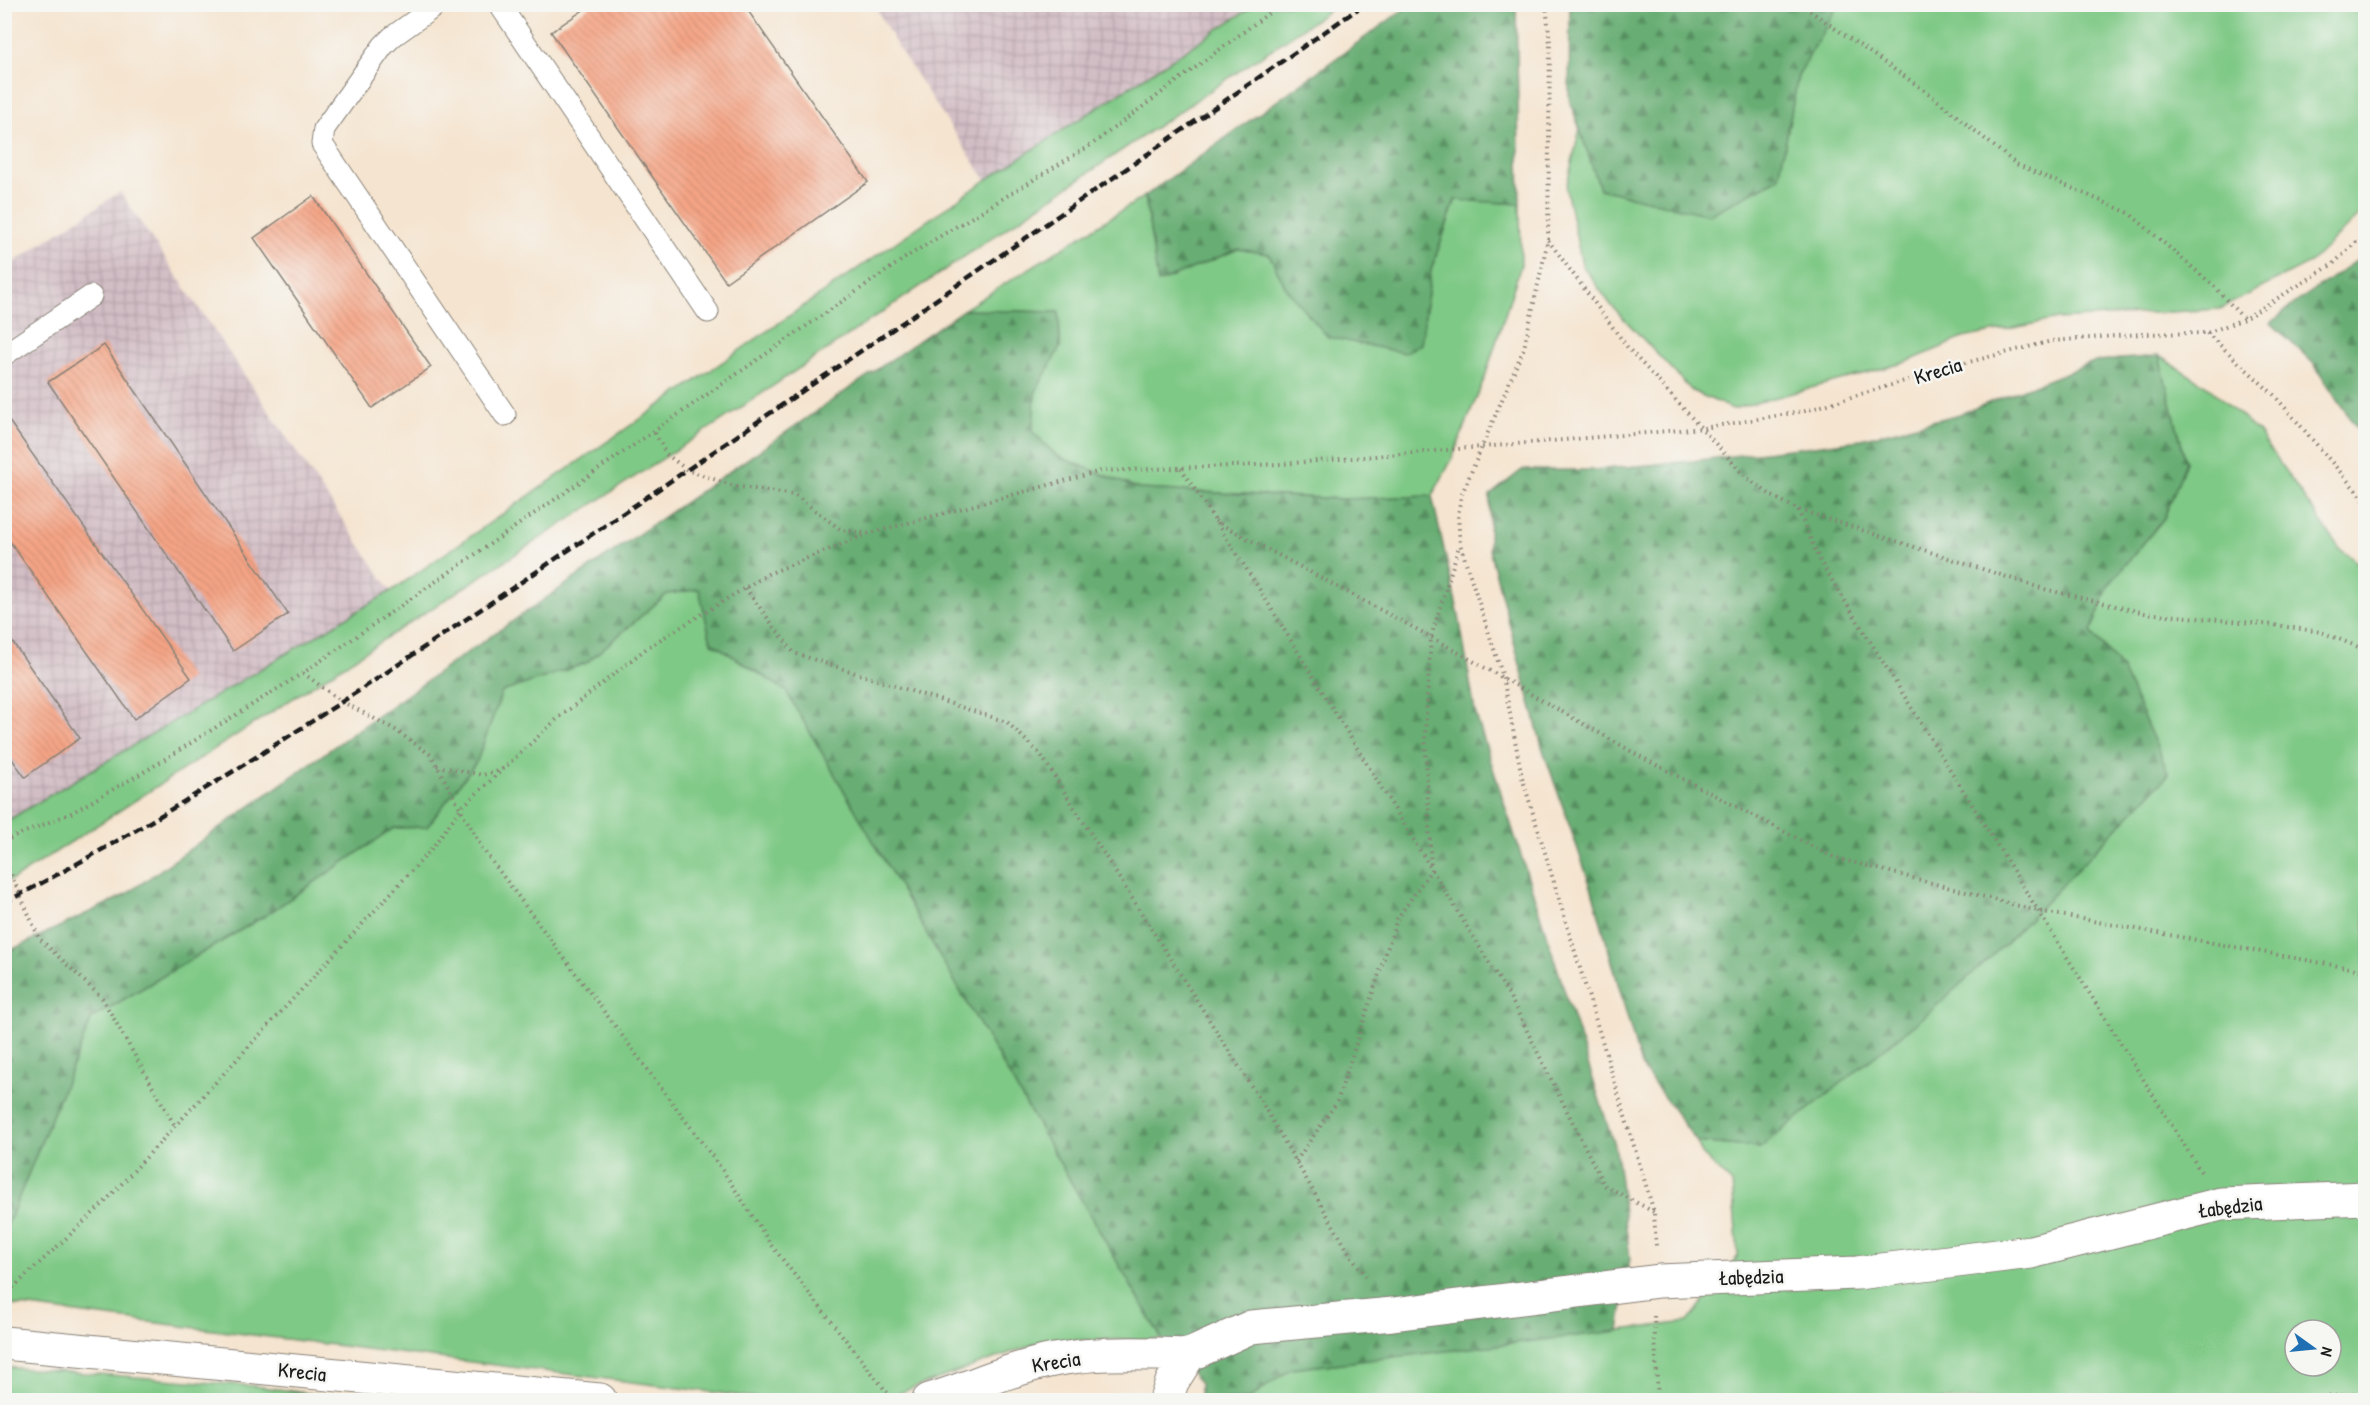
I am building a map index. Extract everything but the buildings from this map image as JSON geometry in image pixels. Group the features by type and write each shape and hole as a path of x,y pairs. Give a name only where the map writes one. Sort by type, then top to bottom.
{"street":[{"name":"Łabędzia","path":"1189,1355 1251,1327 1393,1314 1659,1281 1857,1273 2031,1252 2221,1204 2366,1198"},
{"name":"Krecia","path":"4,1343 600,1401"},
{"name":"Krecia","path":"929,1401 1028,1366 1060,1359 1143,1354 1189,1355"},
{"path":"1166,1401 1172,1382 1189,1355"}],"lane":[{"path":"438,4 383,46 324,129 322,144 505,415"},
{"path":"499,4 708,312"},
{"path":"4,355 92,296"}],"path":[{"path":"4,841 71,813 149,769 303,673 655,433 911,254 1091,145 1281,4"},
{"path":"1546,4 1550,44 1548,239 1524,348 1461,496 1458,515 1460,544 1503,677 1522,777 1654,1212 1659,1281 1653,1326 1658,1401"},
{"path":"1800,4 1927,92 2016,164 2129,213 2214,286 2244,319"},
{"name":"Krecia","path":"4,1296 104,1204 429,852 461,808 556,720 648,647 768,574 867,534 1101,471 1282,464 1704,428 1805,411 1961,364 2052,341 2141,334 2207,333 2244,319 2333,264 2366,233"},
{"path":"1548,239 1628,348 1704,428 1746,477 1772,496 1797,509 2044,589 2145,613 2274,625 2321,632 2366,650"},
{"path":"2207,333 2274,395 2366,502"},
{"path":"655,433 666,454 687,470 734,486 795,495 841,530 867,534"},
{"path":"1180,468 1258,587 1509,994 1604,1185 1654,1212"},
{"path":"1797,509 1820,561 2221,1204"},
{"path":"1215,521 1431,637 1643,758 1833,856 2038,911 2366,971"},
{"path":"1296,1161 1337,1102 1397,919 1431,870 1425,733 1431,637 1460,544"},
{"path":"745,588 794,653 1007,722 1041,755 1262,1103 1351,1256 1393,1314"},
{"path":"303,673 341,701 394,729 431,755 482,848 721,1168 772,1246 893,1401"},
{"path":"436,766 483,775 503,769"},
{"path":"4,858 39,938 102,998 175,1126"},
{"path":"2293,1401 2366,1393"}],"shaded area":[{"path":"874,5 1253,5 986,180 899,49"},
{"path":"120,192 391,591 5,822 5,268"}],"green space":[{"path":"1255,5 1337,5 721,421 14,879 5,882 5,822 391,591 986,180"},
{"path":"1410,5 1516,5 1520,204 1455,200 1431,270 1421,344 1404,353 1328,337 1287,290 1269,254 1238,249 1158,283 1145,196"},
{"path":"1570,5 1838,5 1798,76 1779,178 1709,215 1600,189 1569,98"},
{"path":"1838,5 2365,5 2365,210 2310,263 2220,309 2058,319 1963,338 1907,362 1733,409 1692,391 1611,305 1582,265 1566,188 1580,128 1600,189 1778,178 1798,76"},
{"path":"1145,196 1158,283 1238,249 1269,254 1287,290 1421,344 1431,270 1456,199 1520,204 1521,265 1485,377 1451,461 1432,496 1347,499 1139,489 1056,456 1032,432 1035,393 1060,347 1059,312 963,310"},
{"path":"2365,255 2365,441 2314,364 2271,323 2295,303"},
{"path":"963,310 1059,312 1060,347 1035,393 1033,432 1057,456 1139,489 1340,499 1432,496 1459,616 1475,712 1616,1151 1630,1258 1619,1331 1291,1369 1247,1400 1200,1400 1200,1383 1162,1339 786,691 711,642 699,589 667,594 586,663 502,692 477,761 427,827 394,828 266,915 92,1018 5,1231 5,953 125,895 442,670"},
{"path":"2159,356 2207,386 2258,432 2340,549 2365,568 2365,1400 1247,1400 1290,1369 1688,1322 1738,1256 1732,1183 1702,1154 1697,1142 1760,1148 2122,669 2091,632 2108,586 2164,518 2186,462"},
{"path":"2159,356 2186,462 2164,518 2108,586 2091,632 2122,669 2169,774 2003,946 1924,1017 1760,1148 1697,1142 1641,1066 1592,890 1543,750 1489,549 1490,495 1522,470 1593,470 1692,461 1853,441 1960,414 2096,361"},
{"path":"700,589 711,642 786,690 1162,1339 1043,1341 880,1400 775,1400 5,1304 5,1231 92,1018 266,915 394,828 427,827 477,761 502,692 586,663 667,594"},
{"path":"5,1367 255,1386 360,1400 5,1400"}],"railway":[{"path":"4,903 81,862 231,773 377,679 594,533 1365,4"}]}
